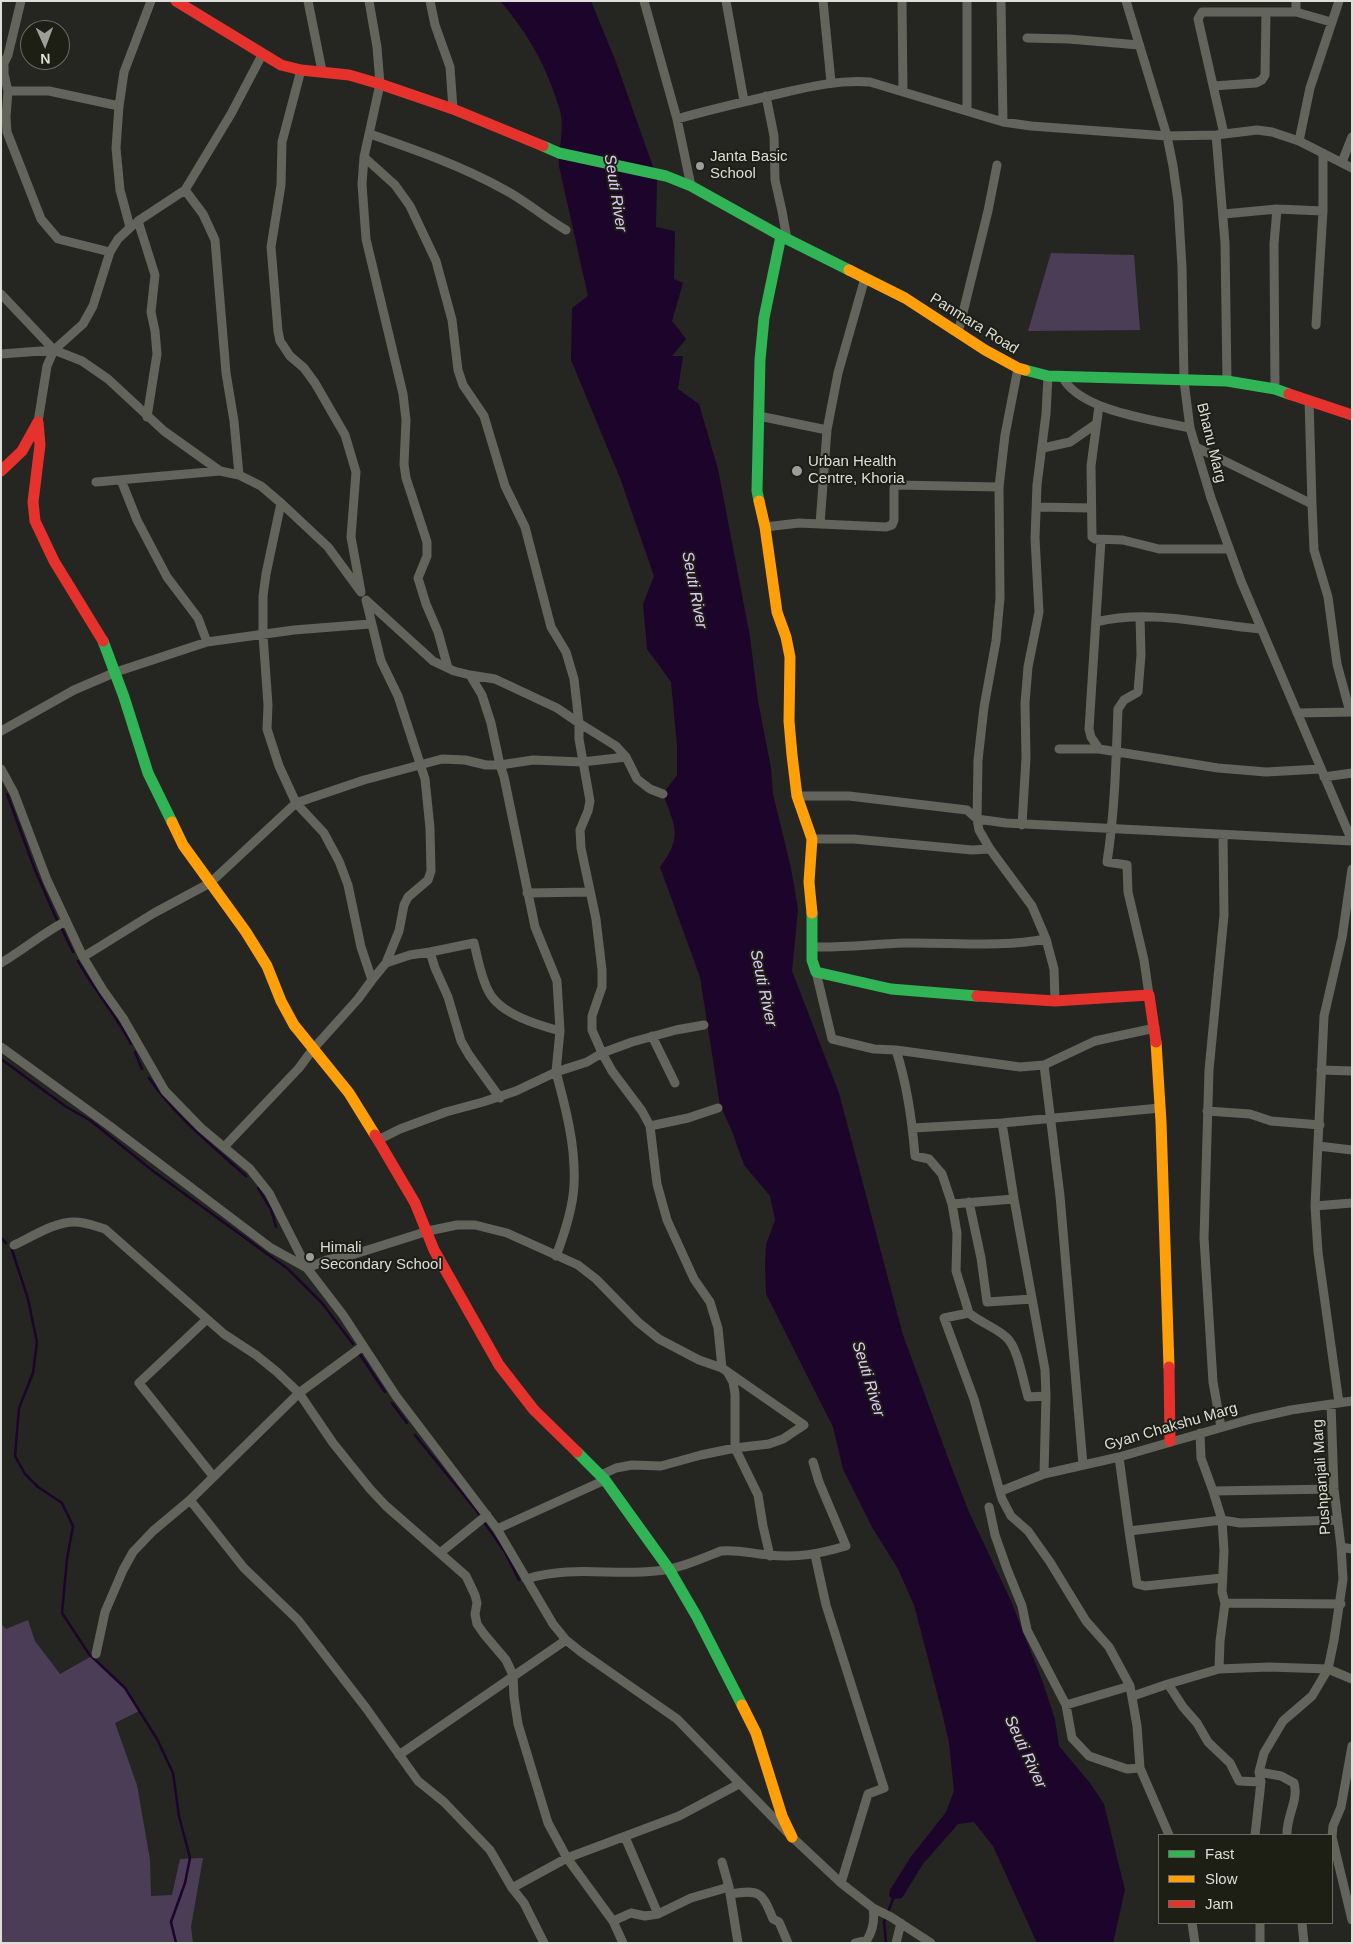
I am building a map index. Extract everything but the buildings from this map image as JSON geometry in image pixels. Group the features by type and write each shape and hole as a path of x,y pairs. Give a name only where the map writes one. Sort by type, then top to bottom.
{"street":[{"path":"21,1 8,55 4,63 4,74 8,91 6,117 8,132 41,219 58,239 110,252"},
{"path":"130,227 120,190 116,148 119,106 124,72 150,1"},
{"name":"Panmara Road","path":"176,1 262,56 281,64 301,70 322,71 380,84 453,109 558,152 666,176 691,186 784,237 905,298 958,333 1018,368 1048,376 1226,381 1275,389 1352,415"},
{"path":"308,1 322,71"},
{"path":"369,1 377,47 380,84 364,156 362,184 366,239 403,394 406,420 404,464 406,478 427,542 427,556 418,578 426,604 438,632 448,668"},
{"path":"430,1 435,25 450,67 453,109"},
{"path":"644,1 677,119 691,186"},
{"path":"726,1 744,101"},
{"path":"823,1 830,82"},
{"path":"902,1 903,92"},
{"path":"967,1 967,111"},
{"path":"1002,1 1004,122"},
{"name":"Bhanu Marg","path":"1126,1 1167,136 1178,200 1182,267 1184,381 1190,428 1228,549 1260,629 1352,841"},
{"path":"1296,1 1296,12"},
{"path":"1299,141 1310,88 1339,1"},
{"path":"1226,381 1224,214 1220,134 1213,86 1198,19 1199,15 1202,12 1296,12 1331,22"},
{"path":"1213,86 1256,83 1262,80 1265,75 1266,12"},
{"path":"1027,38 1069,39 1139,45"},
{"path":"262,56 231,114 184,190 130,227 110,252 93,306 83,324 54,350 47,366 38,422 40,445 33,502 35,521 54,561 102,639 116,672 148,773 183,845 246,932 266,966 294,1025 348,1093 378,1140 415,1203 428,1231 434,1250 499,1365 534,1410 603,1478 669,1569 697,1617 756,1733 782,1816 792,1838"},
{"path":"224,1147 299,1068 313,1049 358,1000 386,963 399,931 404,905 408,897 428,880 431,872 426,792 421,763 398,696 381,662 363,596 351,538 356,472 345,435 315,383 304,368 290,356 280,340 278,331 271,247 281,185 282,142 301,70"},
{"path":"677,119 744,101 830,82 848,80 870,82 1004,122 1062,130 1167,136 1220,134 1257,130 1272,132 1299,141 1352,168"},
{"path":"8,91 49,91 119,106"},
{"path":"766,96 774,136 775,180 782,211 784,237 764,318 760,360 757,491 765,527 777,612 786,637 790,657 789,721 797,796 812,839 810,882 812,960 832,1039 874,1049 896,1050 1020,1067 1044,1064 1095,1041 1155,1028"},
{"path":"370,134 467,170 507,190 566,230"},
{"path":"1342,162 1352,137"},
{"path":"1316,326 1323,211 1323,154"},
{"path":"364,156 395,184 424,232 436,261 452,320 458,370 463,385 484,416 505,486 525,527 551,627 566,652 574,679 582,762 590,801 580,830 581,848 596,919 602,970 602,987 592,1016 592,1030 602,1053 623,1088 642,1111 650,1126 657,1184 667,1220 694,1279 710,1302 718,1328 725,1370 733,1382 735,1394 735,1448 758,1495 762,1526 770,1556"},
{"path":"958,333 988,211 997,165"},
{"path":"184,190 203,214 215,240 226,373 234,421 239,475"},
{"path":"1224,214 1277,209 1323,211"},
{"path":"1275,389 1274,244 1277,209"},
{"path":"138,221 155,275 151,312 157,354 147,417"},
{"path":"820,524 827,430 838,373 864,278"},
{"path":"1,294 54,350 82,362 108,378 147,417 220,471"},
{"path":"1,354 54,350"},
{"path":"1018,368 1005,435 999,487 1000,598 978,760 977,818 979,830 990,849 1032,906 1046,939 1054,969 1055,1002"},
{"path":"1022,825 1026,758 1025,703 1028,667 1038,612 1035,538 1036,507 1043,448 1048,376"},
{"path":"1062,376 1065,383 1083,398 1099,406 1190,428"},
{"path":"1297,714 1351,712 1337,664 1328,597 1314,550 1309,400"},
{"path":"1099,406 1091,466 1090,534 1095,539 1123,540 1160,549 1228,549"},
{"path":"759,416 827,430"},
{"path":"1,471 22,452 38,422"},
{"path":"1043,448 1070,442 1096,424"},
{"path":"1196,447 1312,504"},
{"path":"96,482 220,471 239,475 261,486 328,547 363,596 433,661 470,675 495,679 557,708 616,746 626,756 637,779 650,789 663,794"},
{"path":"121,480 137,520 167,577 198,618 207,642"},
{"path":"765,527 799,524 886,527 892,525 894,520 894,488 900,484 971,488 999,487"},
{"path":"281,503 263,596 267,729 279,766 296,803 324,832 339,861 348,885 361,947 372,980"},
{"path":"1036,507 1091,508"},
{"path":"1098,749 1090,737 1089,729 1101,540"},
{"path":"1140,617 1141,655 1138,692 1124,700 1118,709 1112,828 1107,862 1127,865 1128,892 1144,960 1155,1028 1168,1297 1170,1441"},
{"path":"1096,622 1114,618 1167,617 1260,629"},
{"path":"1,731 61,696 116,672 207,642 294,630 370,624"},
{"path":"470,675 482,695 491,723 504,777 527,893 536,927 557,981 560,1031 556,1072 570,1132 574,1163 574,1188 556,1256"},
{"path":"1059,749 1098,749 1218,768 1266,772 1352,773"},
{"path":"83,957 154,912 210,883 296,803 421,763 442,759 500,765 533,760 582,762 626,756"},
{"path":"1,768 14,793 47,880 83,957 103,990 124,1018 165,1092 201,1128 250,1169 269,1193 307,1268 343,1316 396,1396 497,1529 553,1624 566,1640 677,1719 792,1838 841,1883 877,1910 931,1943"},
{"path":"797,796 850,796 934,805 967,810 977,818 1022,825 1352,841"},
{"path":"1221,1427 1212,1382 1204,1238 1207,1111 1224,915 1223,835"},
{"path":"812,839 854,839 972,850 990,849"},
{"name":"Pushpanjali Marg","path":"1259,1772 1264,1753 1283,1721 1312,1696 1328,1669 1341,1604 1343,1579 1342,1548 1334,1489 1335,1404 1318,1252 1315,1206 1324,1016 1342,938 1352,869"},
{"path":"527,893 590,892"},
{"path":"1,963 20,952 45,932 66,921"},
{"path":"812,947 896,943 1023,942 1046,939"},
{"path":"386,963 410,955 474,943 490,994 498,1003 530,1023 560,1031"},
{"path":"430,952 448,997 461,1042 500,1098"},
{"path":"816,972 891,989 1055,1002 1149,995"},
{"path":"378,1140 400,1129 446,1112 500,1098 556,1072 587,1062 602,1053 652,1036 704,1025"},
{"path":"652,1036 675,1083"},
{"path":"1,1048 111,1127 271,1248 307,1268"},
{"path":"896,1050 903,1071 913,1128 915,1156 929,1159 942,1174 952,1204 957,1233 956,1271 970,1313 980,1322 1007,1338 1013,1345 1028,1396 1046,1396"},
{"path":"1044,1064 1049,1118 1060,1196 1083,1465"},
{"path":"1321,1070 1352,1071"},
{"path":"650,1126 688,1118 718,1108"},
{"path":"913,1128 1002,1123 1160,1108"},
{"path":"1207,1111 1250,1114 1271,1121 1320,1125"},
{"path":"1002,1123 1045,1370 1044,1474"},
{"path":"1318,1146 1352,1150"},
{"path":"952,1204 1014,1199"},
{"path":"969,1202 981,1258 987,1302 1032,1299"},
{"path":"1315,1206 1352,1203"},
{"path":"14,1245 60,1224 73,1222 87,1223 105,1229 224,1334 256,1355 299,1393 333,1443 370,1489 386,1506 466,1576 475,1594 477,1624 506,1660 513,1675 518,1724 548,1823 567,1858 612,1921 623,1943"},
{"path":"307,1268 327,1260 355,1254 428,1231 457,1225 476,1225 506,1233 578,1265 596,1279 638,1322 660,1339 699,1360 725,1370 804,1425 783,1439 769,1444 701,1454 661,1466 616,1468 603,1478 497,1529"},
{"path":"970,1313 944,1318 974,1399 1002,1499 1011,1516 1028,1531 1050,1562 1086,1620 1109,1647 1130,1686 1137,1726 1140,1768 1169,1834"},
{"path":"207,1319 139,1382 214,1476"},
{"path":"96,1654 105,1612 133,1552 153,1530 190,1500 299,1393 363,1346"},
{"name":"Gyan Chakshu Marg","path":"1001,1491 1044,1474 1119,1456 1221,1427 1290,1410 1352,1401"},
{"path":"1200,1433 1201,1458 1222,1520 1224,1551 1222,1592 1225,1603 1220,1641 1219,1669"},
{"path":"1119,1456 1137,1584 1145,1586 1222,1578"},
{"path":"526,1579 546,1573 567,1571 653,1572 669,1569 729,1550 770,1556 815,1555 846,1546 819,1482 813,1462"},
{"path":"1213,1491 1334,1489"},
{"path":"190,1500 244,1568 298,1620 366,1708 418,1781 444,1802 490,1850 512,1888 524,1903 544,1943"},
{"path":"989,1507 995,1535 1022,1606 1027,1630 1066,1705 1072,1738 1089,1756 1127,1769 1140,1768"},
{"path":"440,1553 487,1515"},
{"path":"1129,1531 1222,1520 1240,1523 1338,1520"},
{"path":"1342,1548 1352,1549"},
{"path":"815,1555 826,1605 884,1788 868,1794 841,1883"},
{"path":"1225,1603 1341,1604"},
{"path":"399,1755 566,1640"},
{"path":"1133,1696 1219,1669 1269,1667 1328,1669 1352,1680"},
{"path":"1168,1684 1183,1707 1197,1723 1208,1742 1230,1763 1238,1781 1261,1782"},
{"path":"1066,1705 1130,1686"},
{"path":"1332,1834 1333,1826 1341,1807 1352,1746"},
{"path":"1255,1834 1261,1782 1259,1772 1281,1776 1294,1783 1296,1792 1286,1828 1287,1834"},
{"path":"512,1888 567,1858 679,1816 739,1784"},
{"path":"625,1837 658,1914"},
{"path":"1333,1841 1352,1920"},
{"path":"722,1862 730,1890 738,1943"},
{"path":"612,1921 632,1913 645,1916 658,1914 691,1898 730,1890 750,1891 763,1898 773,1919 779,1922 788,1943"},
{"path":"855,1943 867,1940 872,1931 874,1916 877,1910"},
{"path":"896,1943 901,1923"},
{"path":"1192,1924 1195,1943"},
{"path":"1260,1924 1260,1943"},
{"path":"1302,1924 1304,1943"}],"shaded area":[{"path":"1051,253 1134,255 1140,330 1028,331"},
{"path":"28,1620 35,1641 60,1674 92,1656 125,1688 139,1711 115,1723 137,1785 150,1860 151,1896 172,1895 180,1859 203,1858 191,1927 193,1943 1,1943 1,1624 6,1629"}],"water":[{"name":"Seuti River","path":"500,1 591,1 616,62 657,178 656,227 675,231 674,279 683,283 672,321 686,339 672,356 683,356 678,389 699,404 718,469 750,637 758,701 771,768 773,794 791,868 798,909 792,971 839,1093 903,1335 951,1466 969,1512 1011,1601 1042,1680 1055,1719 1059,1746 1090,1783 1104,1804 1125,1890 1113,1943 1037,1943 993,1846 974,1822 958,1824 923,1864 902,1898 893,1899 889,1896 890,1890 910,1858 946,1812 954,1791 949,1743 914,1605 898,1569 872,1527 843,1469 833,1427 766,1294 766,1245 775,1220 770,1196 744,1165 720,1105 700,977 660,867 672,847 674,839 675,831 663,794 677,775 677,745 671,682 647,649 643,604 654,576 620,478 571,360 572,308 588,296 559,166 562,129 560,111 546,72 533,46 518,23"}],"waterway":[{"path":"7,794 35,870 57,920"},
{"path":"61,927 73,952"},
{"path":"78,961 131,1044"},
{"path":"135,1052 142,1069"},
{"path":"1,1059 65,1106 91,1121 153,1171 288,1269 322,1303 353,1344"},
{"path":"149,1078 171,1106 246,1176"},
{"path":"258,1188 271,1209 276,1227"},
{"path":"1,1238 6,1243"},
{"path":"12,1250 28,1299 37,1342 33,1373 19,1408 15,1456 25,1474 38,1487 62,1503 73,1526 67,1559 62,1613 89,1654 125,1688 157,1739 173,1773 179,1816 190,1858 185,1883 171,1922 176,1943"},
{"path":"359,1353 385,1392"},
{"path":"392,1403 407,1423"},
{"path":"415,1435 480,1515"},
{"path":"484,1522 505,1552 519,1580"},
{"path":"888,1912 893,1899"},
{"path":"886,1917 884,1922 886,1943"}],"traffic: fast":[{"path":"543,146 559,153 666,176 691,186 781,236 849,270"},
{"path":"759,501 757,491 760,360 764,318 781,236"},
{"path":"1025,370 1048,376 1227,381 1275,389 1289,394"},
{"path":"103,641 124,697 148,773 172,822"},
{"path":"812,913 812,960 816,972 891,989 977,996"},
{"path":"577,1452 605,1480 669,1569 697,1617 742,1705"}],"traffic: slow":[{"path":"849,270 905,298 985,350 1025,370"},
{"path":"759,501 765,527 777,612 786,637 790,657 789,721 797,796 812,839 809,882 812,913"},
{"path":"172,822 183,845 246,932 267,966 281,1001 294,1025 349,1093 375,1135"},
{"path":"1156,1042 1161,1122 1169,1367"},
{"path":"742,1705 756,1733 782,1816 792,1837"}],"traffic: jam":[{"path":"176,1 281,65 301,70 349,75 380,84 453,109 543,146"},
{"path":"1289,394 1352,415"},
{"path":"1,471 22,451 38,422 40,445 33,502 35,521 54,561 103,641"},
{"path":"977,996 1055,1001 1149,995 1156,1042"},
{"path":"375,1135 415,1203 434,1250 499,1365 534,1410 577,1452"},
{"path":"1169,1367 1170,1441"}],"place":[{"name":"Janta Basic School","path":"700,166"},
{"name":"Urban Health Centre, Khoria","path":"797,471"},
{"name":"Himali Secondary School","path":"310,1257"}]}
